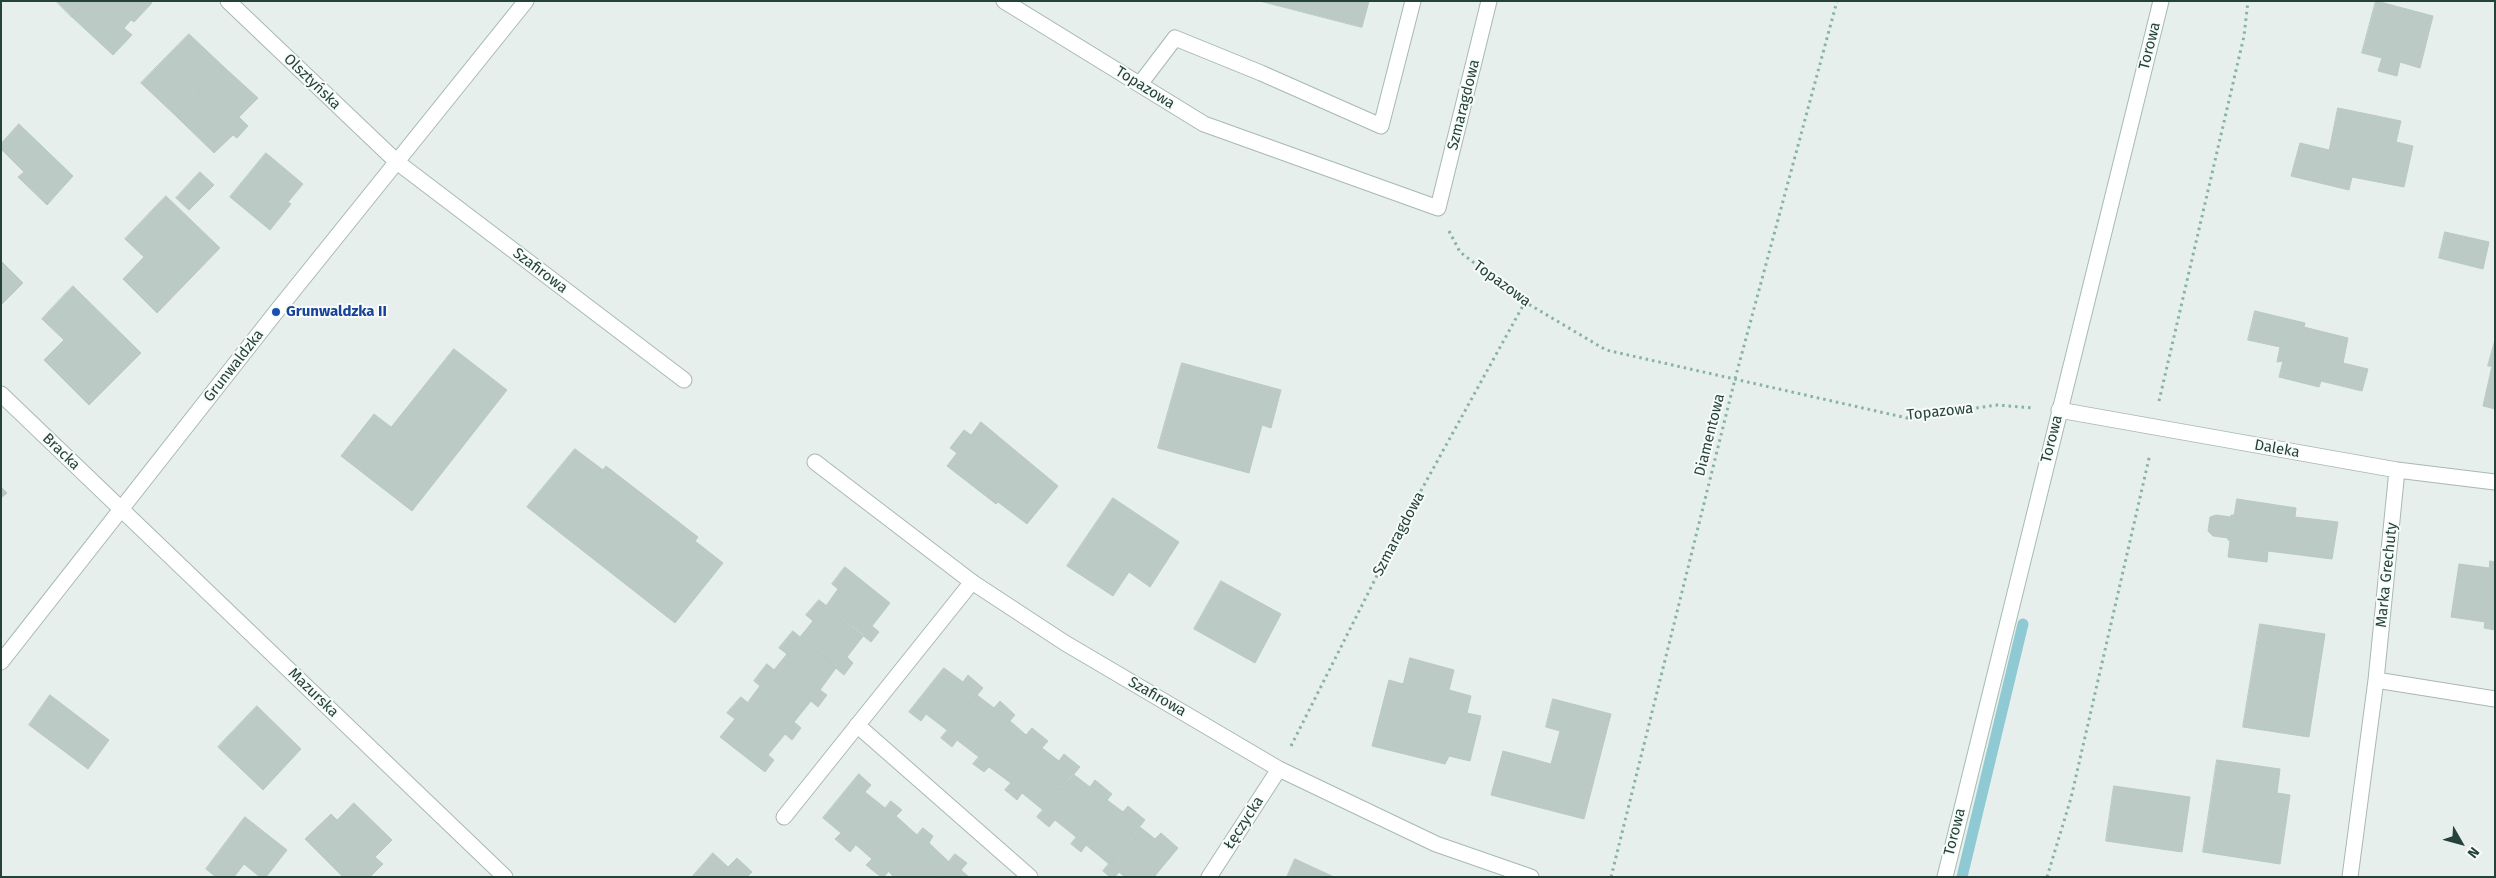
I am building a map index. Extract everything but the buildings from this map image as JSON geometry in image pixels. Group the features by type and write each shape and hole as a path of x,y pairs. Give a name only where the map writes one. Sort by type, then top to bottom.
{"street":[{"name":"Olsztyńska","path":"228,1 397,162"},
{"name":"Grunwaldzka","path":"1,662 526,1"},
{"name":"Topazowa","path":"1004,1 1204,124 1438,208"},
{"path":"1140,84 1174,38 1261,73 1381,126 1413,1"},
{"name":"Szmaragdowa","path":"1438,208 1489,1"},
{"name":"Torowa","path":"1944,877 2161,1"},
{"name":"Szafirowa","path":"397,162 684,380"},
{"name":"Bracka","path":"1,394 121,509"},
{"name":"Daleka","path":"2059,410 2397,470 2495,482"},
{"name":"Szafirowa","path":"815,462 972,582 1066,643 1279,769 1436,844 1531,877"},
{"name":"Marka Grechuty","path":"2350,877 2376,680 2397,470"},
{"name":"Mazurska","path":"121,509 505,877"},
{"path":"784,817 972,582"},
{"path":"2376,680 2495,699"},
{"path":"857,725 1030,877"},
{"name":"Łęczycka","path":"1209,877 1279,769"}],"path":[{"name":"Diamentowa","path":"1611,877 1735,379 1837,1"},
{"name":"Topazowa","path":"1438,208 1460,252 1525,302 1606,350 1907,418 1997,405 2059,410"},
{"name":"Szmaragdowa","path":"1279,769 1407,516 1525,302"}],"waterway":[{"path":"1962,877 2023,624"}],"place":[{"name":"Grunwaldzka II","path":"276,312"}]}
